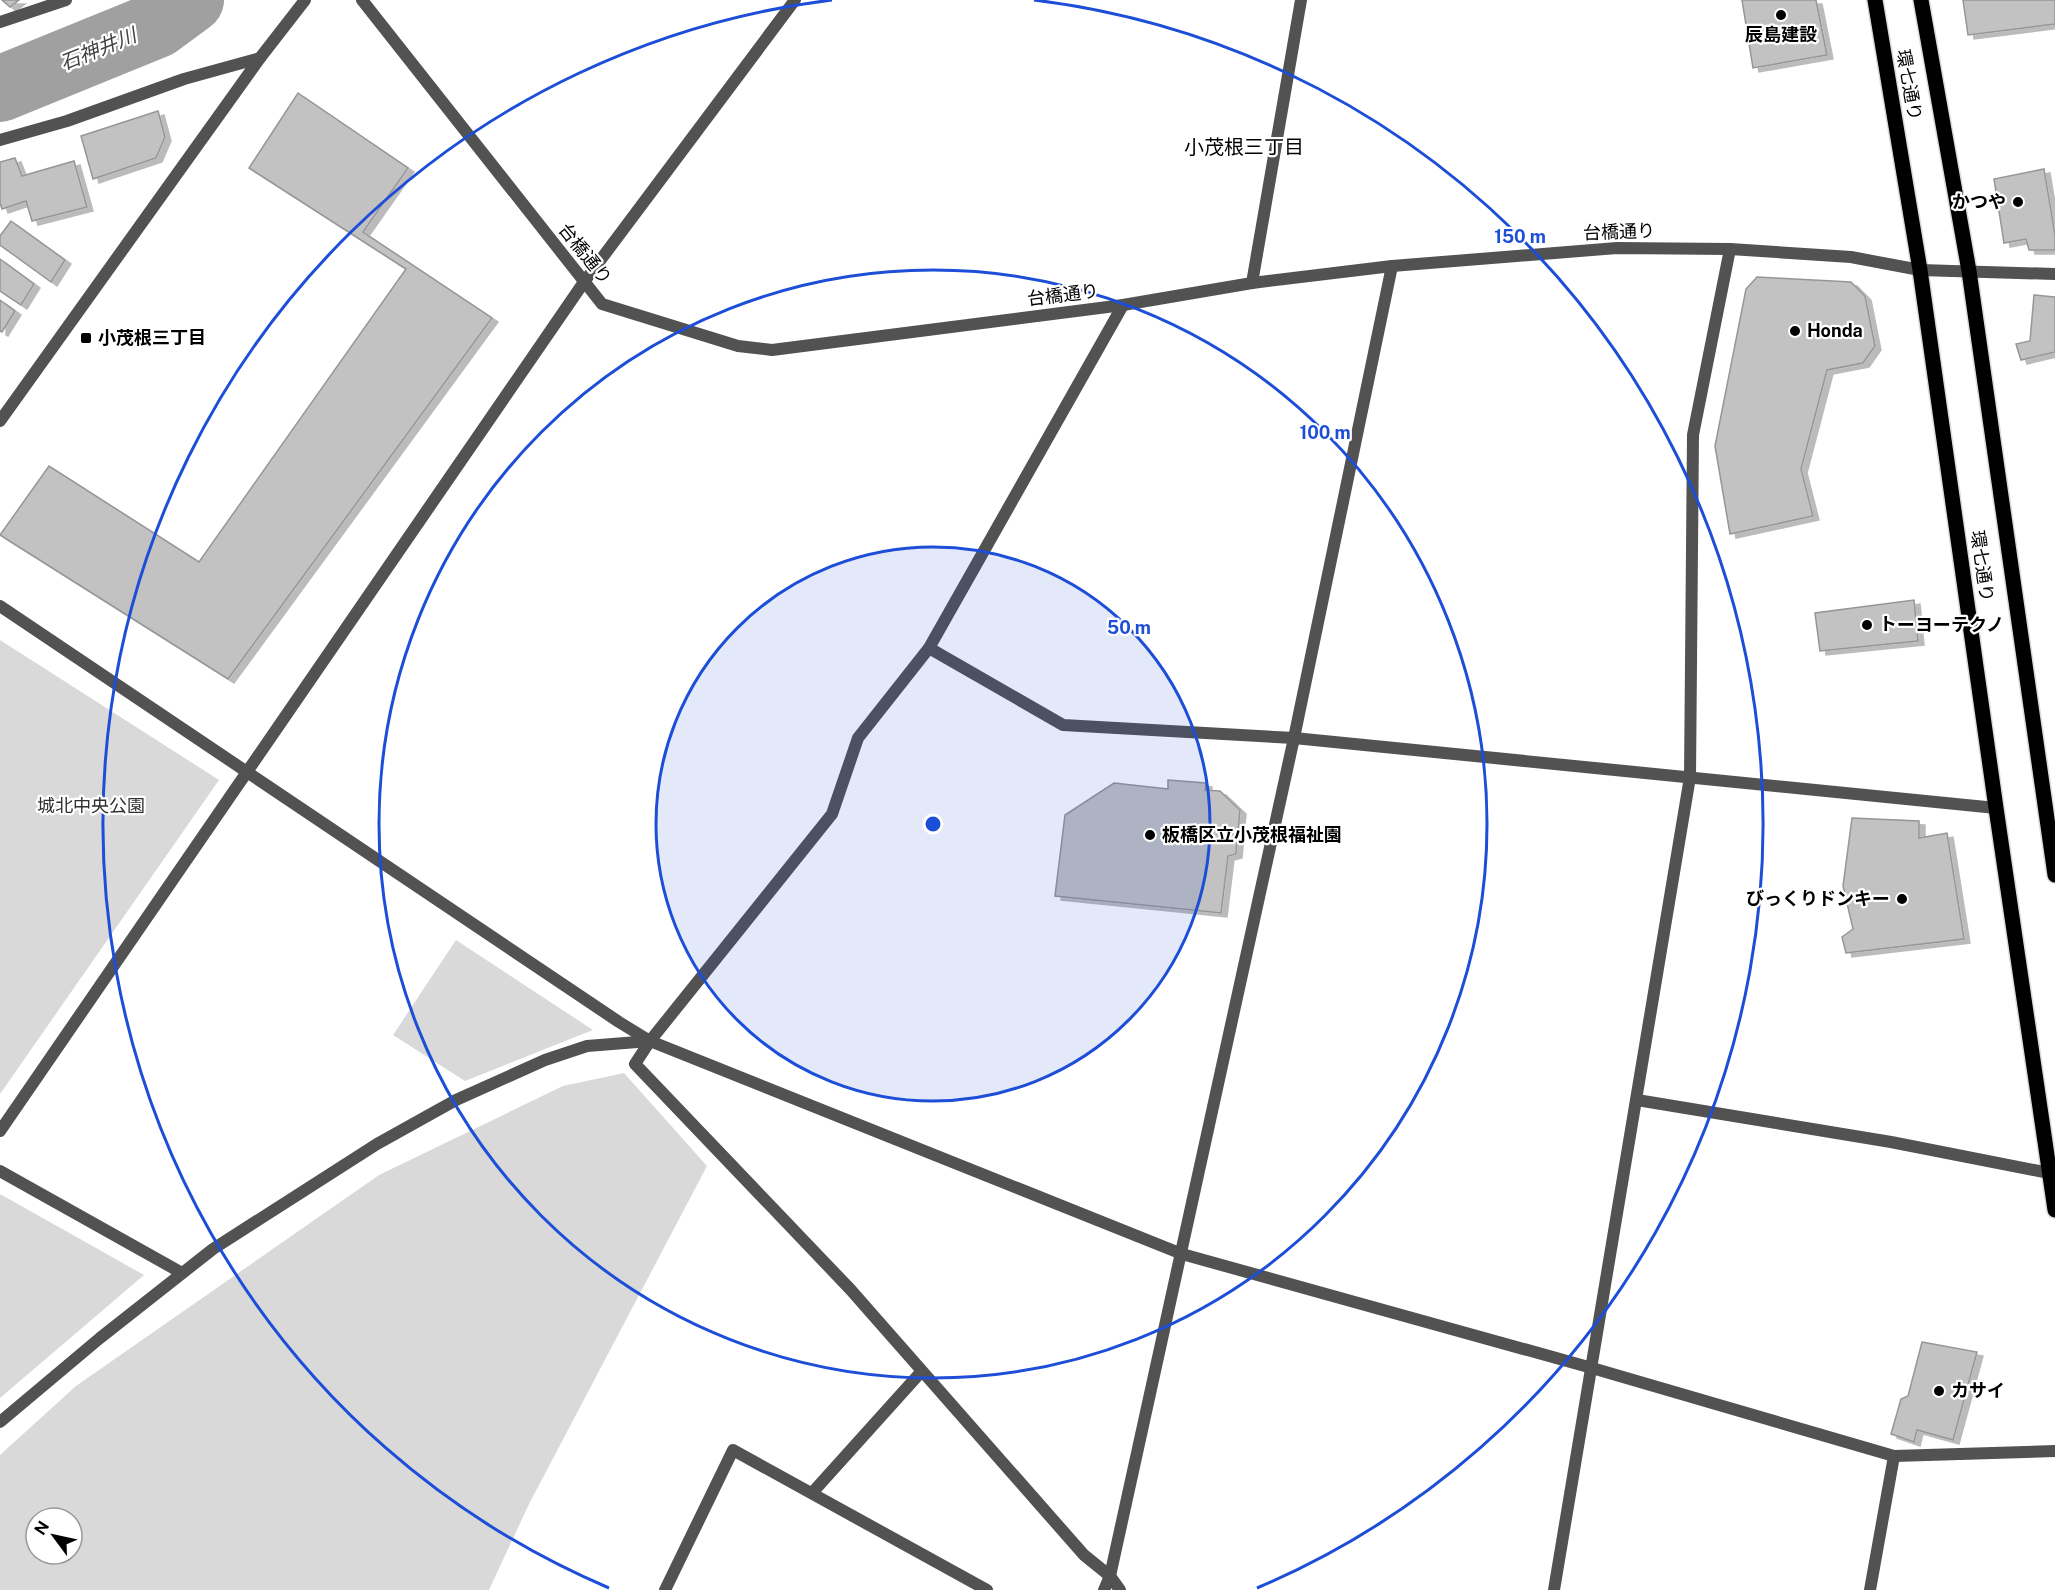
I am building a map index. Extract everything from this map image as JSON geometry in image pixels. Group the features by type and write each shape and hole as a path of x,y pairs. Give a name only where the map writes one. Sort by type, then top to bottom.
{"main road":[{"name":"環七通り","path":"1875,0 1920,270 2055,1210"},
{"name":"環七通り","path":"1921,0 1969,272 2051,812 2055,875"}],"street":[{"path":"0,21 66,0"},
{"path":"0,421 260,58 305,0"},
{"name":"台橋通り","path":"362,0 602,304 755,350 772,350 1123,305 1252,283 1392,267 1617,248 1730,249 1851,257 1920,270 2055,274"},
{"path":"0,1131 584,282 795,0"},
{"path":"1252,283 1301,0"},
{"path":"0,140 67,121 184,79 260,58"},
{"path":"1554,1590 1690,777 1693,435 1730,249"},
{"path":"1104,1590 1110,1576 1182,1254 1294,738 1392,267"},
{"path":"1120,1590 1110,1576 1084,1555 850,1289 635,1064 650,1041 832,814 858,738 929,648 1123,305"},
{"path":"0,606 650,1041 1182,1254 1592,1368 1894,1456 2055,1451"},
{"path":"929,648 1063,724 1294,738 1996,808"},
{"path":"0,1422 66,1366 213,1249 377,1144 456,1100 524,1069 587,1046 650,1041"},
{"path":"1637,1100 1891,1142 2049,1173"},
{"path":"0,1171 182,1273"},
{"path":"812,1493 921,1372"},
{"path":"665,1590 733,1450 987,1590"},
{"path":"1870,1590 1894,1456"}],"green space":[{"name":"城北中央公園","path":"0,640 219,780 0,1094"},
{"path":"456,940 593,1030 465,1081 393,1035"},
{"path":"624,1073 707,1166 529,1504 489,1590 0,1590 0,1455 76,1386 379,1175 563,1086"},
{"path":"0,1194 144,1275 0,1398"}],"building":[{"path":"2,0 19,0 10,7"},
{"path":"1742,0 1816,0 1827,55 1753,68"},
{"path":"1963,0 2055,0 2055,24 1968,35"},
{"path":"298,93 408,168 363,232 492,318 228,679 0,535 49,466 199,562 406,269 249,168"},
{"path":"158,111 165,137 156,158 93,179 81,136"},
{"path":"15,158 22,176 74,161 87,207 32,221 26,201 2,209 0,162"},
{"path":"2044,169 2055,235 2055,250 2029,250 2026,239 2004,243 1994,179"},
{"path":"11,221 65,260 51,282 0,245 0,236"},
{"path":"0,259 34,284 21,305 0,291"},
{"path":"1757,277 1851,282 1865,296 1875,346 1863,363 1827,370 1801,469 1813,516 1730,534 1715,446 1746,289"},
{"path":"2034,295 2055,297 2055,352 2021,360 2016,344 2030,341"},
{"path":"0,300 15,311 2,332 0,331"},
{"path":"1914,600 1918,641 1820,651 1815,613"},
{"name":"板橋区立小茂根福祉園","path":"1168,780 1206,783 1205,790 1220,791 1240,810 1236,854 1228,856 1221,913 1055,896 1065,815 1114,783 1168,789"},
{"path":"1852,818 1919,821 1919,838 1947,833 1964,939 1846,953 1842,937 1853,929 1843,886"},
{"path":"1922,1342 1977,1352 1953,1440 1917,1430 1914,1442 1891,1434 1901,1399 1908,1396"}],"waterway":[{"name":"石神井川","path":"0,89 157,25 191,0"}],"place":[{"name":"辰島建設","path":"1781,15"},
{"name":"かつや","path":"2018,202"},
{"name":"Honda","path":"1795,331"},
{"name":"小茂根三丁目","path":"86,338"},
{"name":"トーヨーテクノ","path":"1867,625"},
{"name":"板橋区立小茂根福祉園","path":"1150,835"},
{"name":"びっくりドンキー","path":"1902,899"},
{"name":"カサイ","path":"1939,1391"}],"district":[{"name":"小茂根三丁目","path":"1244,147"}]}
